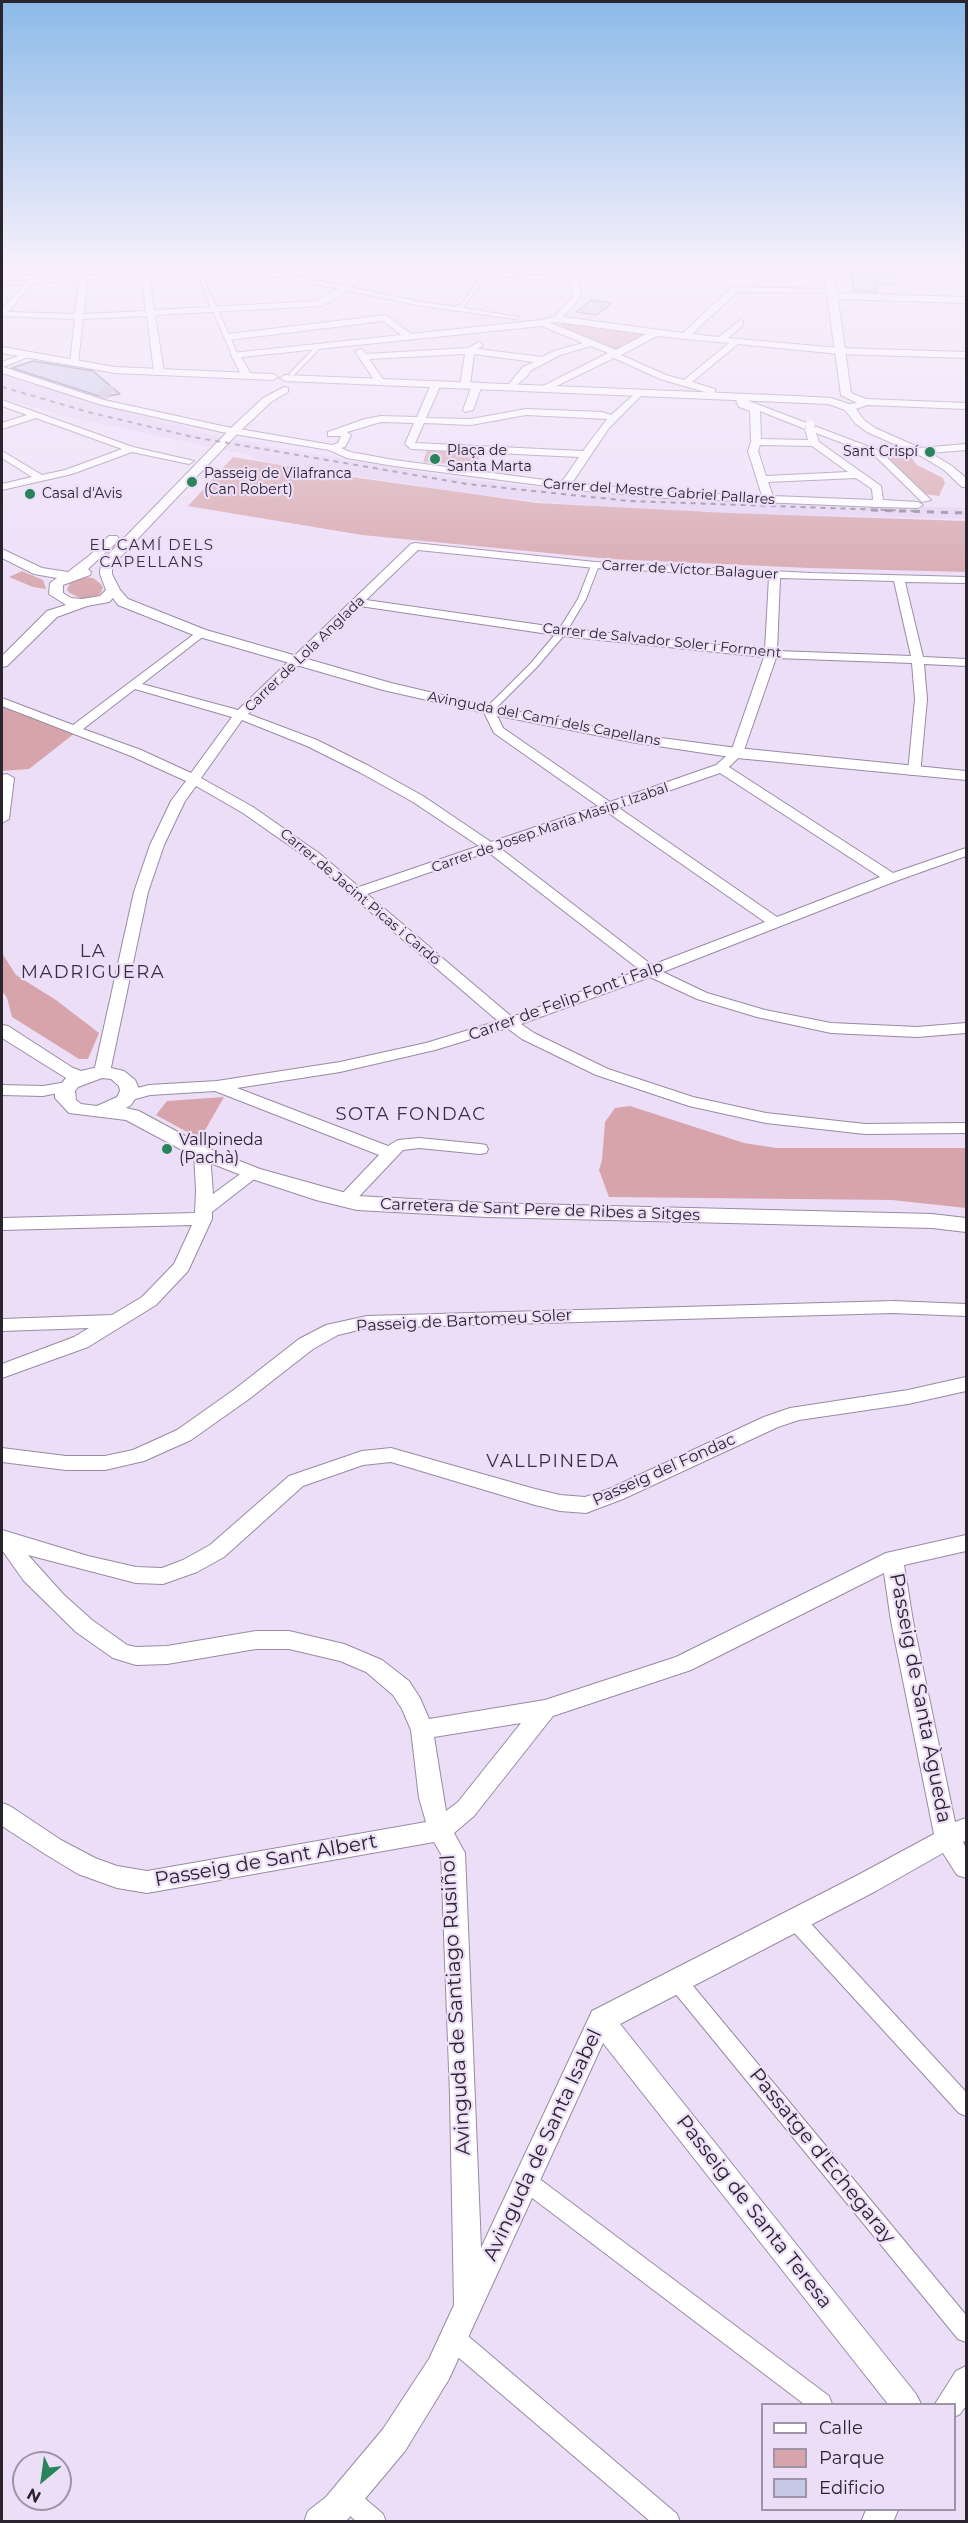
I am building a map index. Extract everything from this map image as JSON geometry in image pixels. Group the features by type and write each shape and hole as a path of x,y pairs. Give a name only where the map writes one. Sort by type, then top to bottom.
{"street":[{"name":"Carrer del Mestre Gabriel Pallares","path":"50,383 100,399 228,430 327,444 347,455 522,482 668,495 878,504 922,503 878,453 741,401"},
{"path":"242,383 266,383"},
{"path":"252,384 266,383"},
{"path":"3,644 56,591 57,583 95,558 189,461 267,400 283,383"},
{"path":"412,383 639,393 716,394 831,401 837,405 847,401 862,405 864,402 966,406"},
{"path":"511,387 515,383"},
{"path":"546,388 557,383"},
{"path":"681,383 755,410 756,442 753,451 769,500"},
{"path":"844,383 847,401 858,419 871,430 919,451 964,480"},
{"path":"2,663 52,614 109,596 114,586 106,574 106,565 254,399 252,384"},
{"path":"436,384 411,446 586,454"},
{"path":"468,410 471,385"},
{"path":"563,484 568,481 613,418 639,393"},
{"path":"778,398 810,427 814,443"},
{"path":"2,403 131,449 189,461"},
{"path":"327,444 342,445 346,435 340,432 374,420 479,422 526,412 602,415 613,418"},
{"path":"2,426 36,414"},
{"path":"756,442 814,443 877,488 878,504"},
{"path":"919,451 966,447"},
{"path":"2,487 68,472 131,449"},
{"path":"2,453 40,478"},
{"path":"763,479 856,475"},
{"name":"Carrer de Víctor Balaguer","path":"415,546 595,565 775,575 966,580"},
{"name":"Carrer de Lola Anglada","path":"102,1072 149,867 167,822 193,779 240,715 415,546"},
{"path":"2,553 39,571 71,575 85,572 109,577"},
{"path":"595,565 582,598 562,632 534,665 489,710 498,730 776,923"},
{"path":"39,571 56,591"},
{"path":"737,753 771,654 775,575"},
{"path":"899,579 918,661 921,699 915,772"},
{"name":"Avinguda del Camí dels Capellans","path":"56,591 67,601 133,607"},
{"name":"Avinguda del Camí dels Capellans","path":"113,591 120,600 133,607 201,633 388,687 489,710 631,738 737,753 966,776"},
{"name":"Carrer de Salvador Soler i Forment","path":"359,602 562,632 771,654 966,662"},
{"path":"75,729 201,633"},
{"path":"134,685 240,715 312,743 364,769 418,799 491,848 650,971 702,996 792,1022 870,1031 917,1032 966,1028"},
{"name":"Carrer de Jacint Picas i Cardó","path":"2,702 75,729 193,779 277,828 315,857 510,1023 528,1036 602,1072 689,1101 739,1113 848,1128 893,1130 966,1128"},
{"name":"Carrer de Josep Maria Masip i Izabal","path":"356,892 721,768 737,753"},
{"path":"721,768 891,878"},
{"path":"2,779 7,778 2,819"},
{"name":"Carrer de Felip Font i Falp","path":"124,1101 149,1090 217,1086 367,1061 429,1047 510,1023 891,878 966,852"},
{"path":"2,1030 70,1083 76,1109 86,1112 124,1101"},
{"path":"2,1090 43,1091 102,1072"},
{"name":"Carretera de Sant Pere de Ribes a Sitges","path":"102,1072 117,1075 124,1101 202,1153 252,1173 345,1200 393,1206 476,1210 932,1221 966,1225"},
{"path":"217,1086 391,1153"},
{"path":"345,1200 398,1145 480,1149"},
{"path":"2,1371 66,1349 149,1300 166,1285 182,1267 204,1214 202,1153"},
{"path":"2,1224 204,1214 252,1173"},
{"name":"Passeig de Bartomeu Soler","path":"2,1455 66,1463 105,1463 136,1456 184,1435 242,1394 306,1344 333,1330 366,1322 893,1307 966,1310"},
{"path":"2,1325 115,1321"},
{"name":"Passeig del Fondac","path":"4,1539 88,1564 136,1575 163,1576 190,1566 217,1551 296,1481 362,1458 391,1455 535,1497 560,1503 586,1505 616,1494 771,1422 797,1413 908,1396 966,1384"},
{"name":"Avinguda de Santiago Rusiñol","path":"4,1539 31,1575 56,1601 84,1626 121,1652 136,1656 167,1655 256,1640 289,1640 344,1653 374,1666 401,1688 412,1705 422,1730 431,1798 440,1830 453,1853 468,2307"},
{"path":"422,1730 545,1709 683,1664 893,1558 966,1543"},
{"name":"Passeig de Santa Àgueda","path":"893,1558 902,1621 966,1867"},
{"path":"440,1830 466,1809 545,1709"},
{"name":"Passeig de Sant Albert","path":"2,1813 53,1847 87,1866 117,1876 147,1882 440,1830"},
{"name":"Avinguda de Santa Isabel","path":"319,2522 347,2498 394,2440 439,2369 601,2020 957,1834"},
{"path":"795,1920 966,2106"},
{"name":"Passatge d'Echegaray","path":"678,1981 966,2331"},
{"name":"Passeig de Santa Teresa","path":"601,2020 905,2403"},
{"path":"526,2181 820,2403"},
{"path":"453,2338 669,2522"},
{"path":"951,2403 966,2381"},
{"path":"347,2498 375,2522"}],"shaded area":[{"path":"2,383 27,383 136,412 168,424 177,423 198,432 464,479 599,494 774,503 966,508 966,519 768,514 765,520 599,508 591,505 551,503 451,491 256,460 250,455 67,417 2,398"}],"green space":[{"path":"427,450 480,453 477,466 423,462"},
{"path":"897,452 911,457 917,465 943,478 945,483 939,496 926,494 884,454"},
{"path":"233,457 359,478 537,503 728,513 966,521 966,572 610,559 362,535 188,506"},
{"path":"22,571 43,580 46,589 33,587 9,577"},
{"path":"83,577 93,578 101,584 103,588 100,594 96,597 82,599 67,590 71,581"},
{"path":"2,706 75,733 29,769 2,771"},
{"path":"2,953 16,975 56,1000 99,1033 88,1059 79,1059 12,1017 7,998 2,991"},
{"path":"224,1097 200,1139 156,1115 167,1101"},
{"path":"630,1106 744,1143 776,1148 966,1148 966,1208 892,1200 609,1197 599,1170 605,1122 615,1108"}],"building":[{"path":"58,383 107,383 120,394 102,397"}],"tunnel":[{"path":"100,397 112,392 103,387"}],"railway":[{"path":"2,387 92,413 193,437 467,484 629,501 914,511"},
{"path":"871,510 966,513"}],"place":[{"name":"Sant Crispí","path":"930,452"},
{"name":"Plaça de Santa Marta","path":"435,459"},
{"name":"Passeig de Vilafranca (Can Robert)","path":"192,482"},
{"name":"Casal d'Avis","path":"30,494"},
{"name":"Vallpineda (Pachà)","path":"167,1149"}],"district":[{"name":"EL CAMÍ DELS CAPELLANS","path":"152,554"},
{"name":"LA MADRIGUERA","path":"93,962"},
{"name":"SOTA FONDAC","path":"411,1115"},
{"name":"VALLPINEDA","path":"553,1462"}]}
